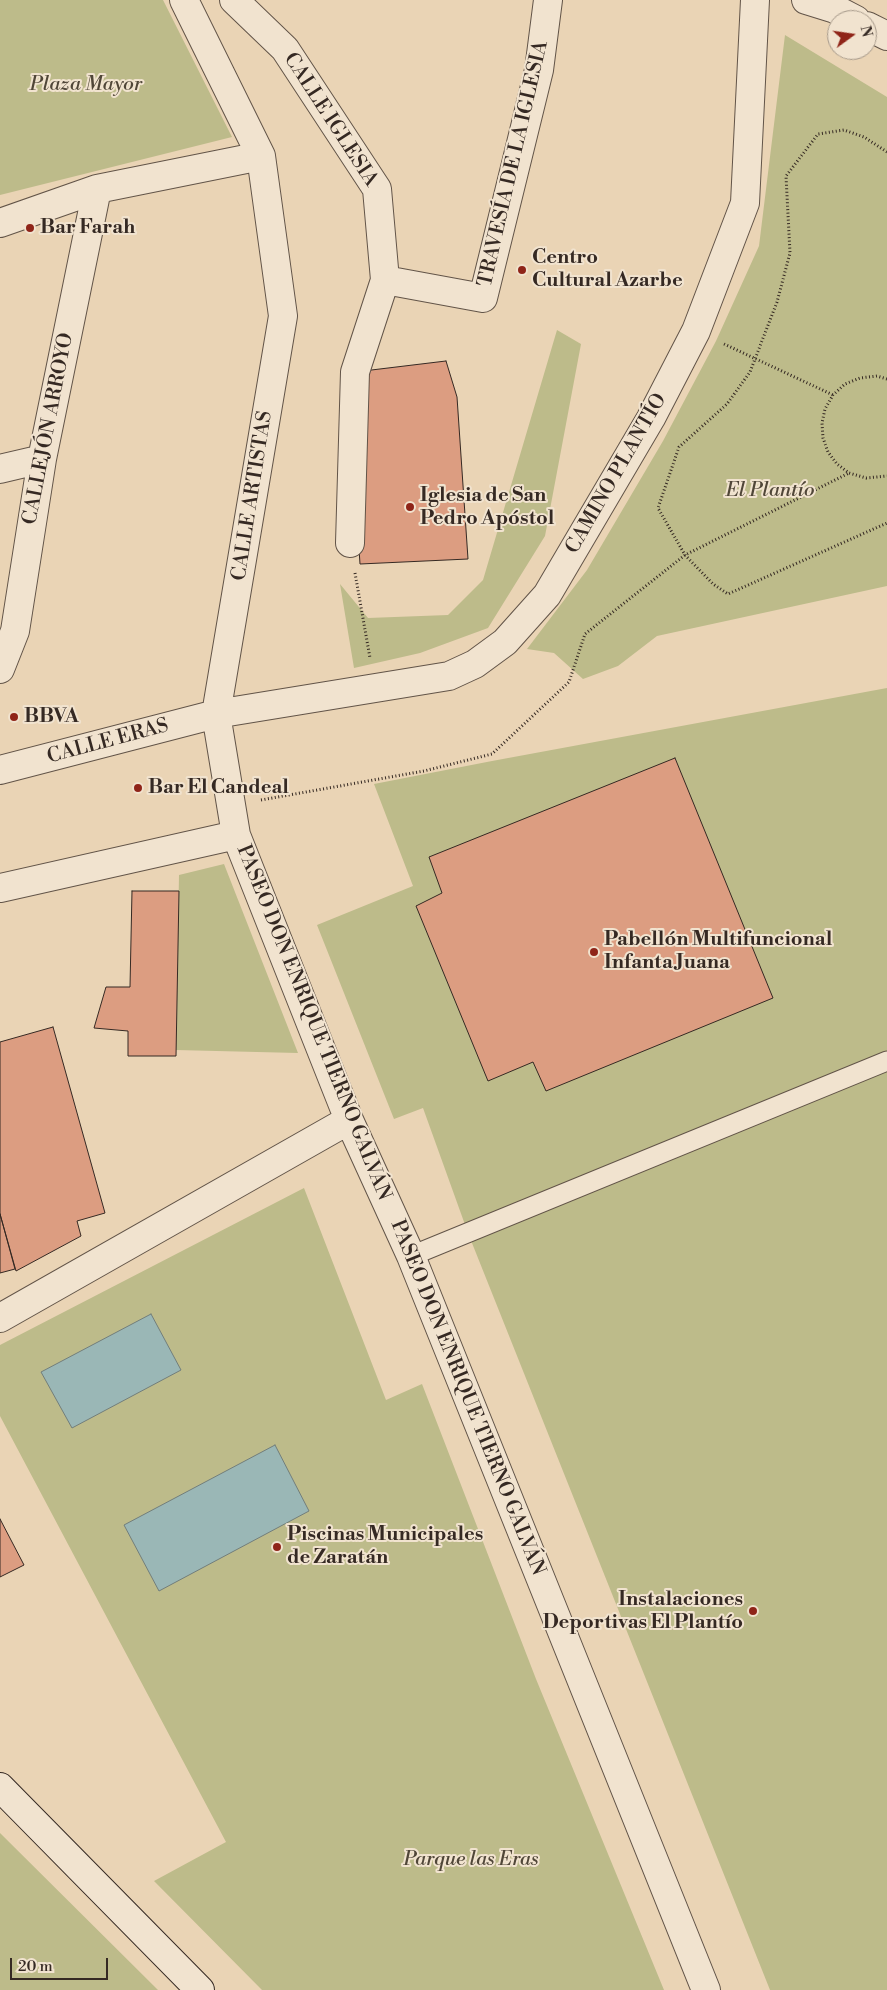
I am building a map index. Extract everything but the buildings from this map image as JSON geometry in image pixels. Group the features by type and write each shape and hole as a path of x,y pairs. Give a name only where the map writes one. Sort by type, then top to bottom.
{"street":[{"path":"0,224 96,189 261,156 184,0"},
{"name":"CALLE IGLESIA","path":"234,0 285,49 377,189 385,280"},
{"name":"TRAVESÍA DE LA IGLESIA","path":"385,280 483,298 539,70 548,0"},
{"name":"CAMINO PLANTÍO","path":"216,714 450,676 474,664 505,642 547,595 651,418 696,330 745,204 755,0"},
{"path":"806,0 835,10"},
{"name":"CALLE ARTISTAS","path":"236,835 216,714 283,316 261,156"},
{"name":"CALLEJÓN ARROYO","path":"0,668 15,631 11,576 42,459 96,189"},
{"path":"350,543 355,372 385,280"},
{"path":"0,469 42,459"},
{"name":"CALLE ERAS","path":"0,770 216,714"},
{"path":"0,888 236,835"},
{"name":"PASEO DON ENRIQUE TIERNO GALVÁN","path":"236,835 350,1120 411,1256 706,1990"},
{"path":"0,1318 350,1120"},
{"path":"0,1787 200,1990"}],"lane":[{"path":"411,1256 887,1061"}],"path":[{"path":"887,152 864,137 844,130 818,134 786,176 790,253 777,302 750,372 727,404 679,447 658,508 685,555 713,584 728,594 887,523"},
{"path":"696,330 833,395"},
{"path":"887,379 877,376 860,378 845,384 833,395 825,409 822,423 823,438 828,452 837,464 849,473 866,478 887,476"},
{"path":"231,805 424,771 492,754 569,682 585,634 685,555 849,473"},
{"path":"350,543 375,688"}],"green space":[{"name":"Plaza Mayor","path":"0,0 163,0 232,137 0,195"},
{"name":"El Plantío","path":"785,35 887,97 887,586 657,636 618,666 583,679 554,653 527,649 587,570 663,441 716,341 759,246"},
{"path":"557,330 581,344 545,536 488,628 420,653 354,668 340,584 368,618 448,615 483,580"},
{"name":"Instalaciones Deportivas El Plantío","path":"887,688 887,1990 770,1990 468,1233 423,1108 394,1119 317,925 413,886 374,784"},
{"path":"224,864 298,1053 176,1050 179,875"},
{"name":"Piscinas Municipales de Zaratán","path":"304,1188 386,1400 422,1384 536,1679 664,1990 262,1990 154,1881 226,1842 0,1416 0,1345"},
{"path":"0,1833 158,1990 0,1990"}],"water":[{"path":"151,1314 181,1370 72,1428 41,1372"},
{"path":"275,1445 309,1511 159,1591 124,1525"}],"place":[{"name":"Bar Farah","path":"30,228"},
{"name":"Centro Cultural Azarbe","path":"522,270"},
{"name":"Iglesia de San Pedro Apóstol","path":"410,507"},
{"name":"BBVA","path":"14,717"},
{"name":"Bar El Candeal","path":"138,788"},
{"name":"Pabellón Multifuncional Infanta Juana","path":"594,952"},
{"name":"Piscinas Municipales de Zaratán","path":"277,1547"},
{"name":"Instalaciones Deportivas El Plantío","path":"753,1611"}],"park label":[{"name":"Parque las Eras","path":"471,1860"}]}
